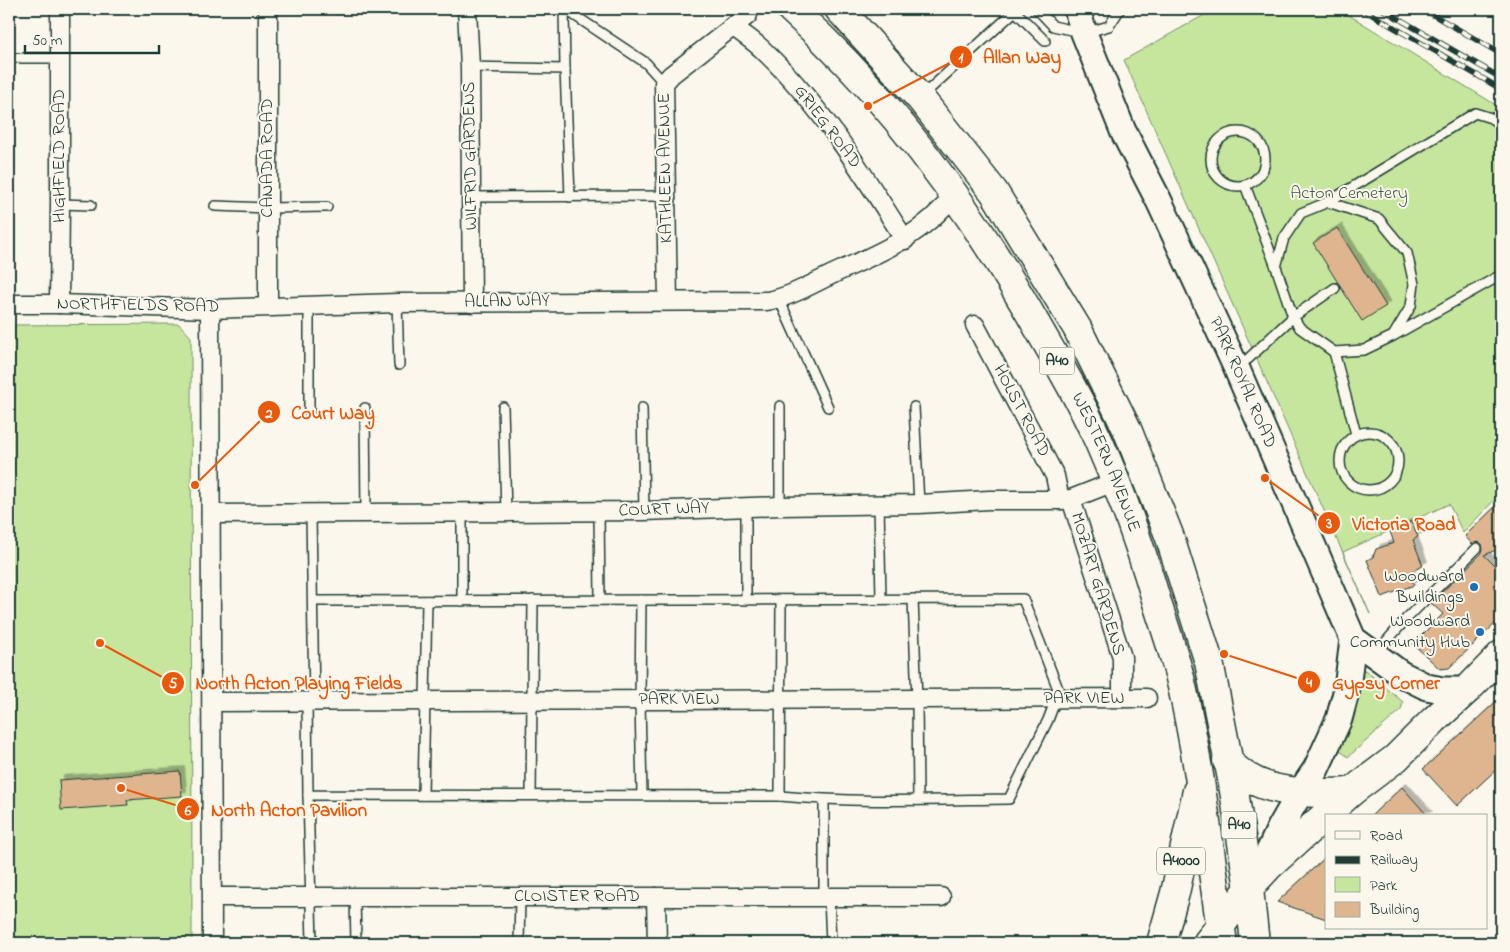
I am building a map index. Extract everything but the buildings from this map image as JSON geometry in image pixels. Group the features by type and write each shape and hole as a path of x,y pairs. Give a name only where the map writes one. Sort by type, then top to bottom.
{"main road":[{"name":"WESTERN AVENUE","path":"791,9 808,24 892,114 955,194 1006,271 1071,385 1099,443 1137,539 1175,662 1200,778 1216,937"},
{"name":"WESTERN AVENUE","path":"838,9 920,98 999,200 1077,328 1127,429 1169,535 1208,662 1252,885 1255,943"},
{"name":"PARK ROYAL ROAD","path":"1077,9 1084,33 1123,131 1159,201 1236,367 1353,639 1403,676 1426,687 1442,690 1468,690"},
{"path":"1216,937 1252,885 1280,828 1316,769 1339,719 1347,689 1353,639"},
{"path":"1328,814 1352,792 1396,758 1434,720 1468,690 1501,655"},
{"path":"1228,761 1247,778 1270,788 1335,793 1352,792"},
{"name":"A4000","path":"1161,943 1175,893 1200,778"},
{"path":"1252,885 1325,817"}],"street":[{"name":"HIGHFIELD ROAD","path":"59,304 60,9"},
{"name":"CANADA ROAD","path":"268,9 268,306"},
{"name":"WILFRID GARDENS","path":"467,9 470,67 472,303"},
{"name":"KATHLEEN AVENUE","path":"668,300 664,83 671,74 748,15"},
{"name":"GRIEG ROAD","path":"734,27 766,52 805,96 838,138 868,181 905,240"},
{"name":"ALLAN WAY","path":"268,306 779,299 905,240 928,223 955,194"},
{"name":"NORTHFIELDS ROAD","path":"9,304 210,309 268,306"},
{"path":"210,309 212,943"},
{"name":"HOLST ROAD","path":"976,325 1066,500"},
{"name":"COURT WAY","path":"210,514 644,511 878,503 919,504 988,500 1066,500 1114,482"},
{"name":"MOZART GARDENS","path":"1066,500 1122,657 1122,698"},
{"name":"PARK VIEW","path":"212,702 1147,698"},
{"name":"CLOISTER ROAD","path":"212,897 941,897"},
{"path":"656,897 657,943"}],"lane":[{"path":"565,9 565,69 570,197"},
{"path":"565,9 646,63 664,83"},
{"path":"1037,9 1054,26 1084,33 1109,26 1120,9"},
{"path":"920,98 1014,10 1045,40"},
{"path":"9,58 60,58"},
{"path":"470,67 565,69"},
{"path":"1276,268 1284,238 1301,213 1328,202 1475,113 1490,118 1501,125"},
{"path":"1244,132 1259,142 1264,150 1264,168 1259,176 1245,185 1235,186 1227,184 1219,179 1211,164 1211,155 1214,147 1226,134 1244,132"},
{"path":"1245,185 1293,316 1300,328 1334,352 1364,350 1393,336 1501,275"},
{"path":"472,197 667,196"},
{"path":"1328,202 1379,219 1407,253 1414,284 1411,306 1393,336"},
{"path":"60,204 91,205"},
{"path":"215,206 267,208 327,207"},
{"path":"1236,367 1248,359 1293,316 1335,288"},
{"path":"779,299 828,408"},
{"path":"397,303 399,364"},
{"path":"309,306 309,411"},
{"path":"1334,352 1356,434"},
{"path":"780,406 780,506"},
{"path":"503,407 506,512"},
{"path":"914,407 919,504"},
{"path":"365,408 366,513"},
{"path":"642,408 644,511"},
{"path":"1365,431 1383,434 1395,448 1398,456 1398,466 1390,482 1381,488 1361,489 1352,485 1344,478 1340,463 1342,448 1356,434 1365,431"},
{"path":"878,503 881,599"},
{"path":"746,507 746,600"},
{"path":"599,511 600,600"},
{"path":"462,512 462,601"},
{"path":"311,514 314,601 308,795 312,943"},
{"path":"1374,655 1407,618 1477,548"},
{"path":"913,599 918,800"},
{"path":"308,795 780,796 824,800 1009,799 1059,699 1023,599 314,601"},
{"path":"531,795 533,600"},
{"path":"641,600 640,700 642,796"},
{"path":"780,796 781,600"},
{"path":"424,796 427,601"},
{"path":"824,800 826,897 831,943"},
{"path":"355,897 356,943"},
{"path":"520,897 520,943"}],"green space":[{"name":"Acton Cemetery","path":"1215,9 1339,9 1501,108 1501,493 1463,533 1449,504 1343,552 1370,614 1124,60"},
{"path":"179,324 191,337 192,943 9,943 9,325"},
{"path":"1365,670 1403,702 1401,710 1348,757 1336,747 1357,673"}],"railway":[{"path":"1362,9 1501,89"},
{"path":"1382,9 1501,78"},
{"path":"1423,9 1501,54"}],"place":[{"name":"Allan Way","path":"868,106"},
{"name":"Victoria Road","path":"1265,478"},
{"name":"Court Way","path":"195,485"},
{"name":"Woodward Buildings","path":"1474,587"},
{"name":"Woodward Community Hub","path":"1480,632"},
{"name":"North Acton Playing Fields","path":"100,643"},
{"name":"Gypsy Corner","path":"1224,654"},
{"name":"North Acton Pavilion","path":"121,788"}]}
